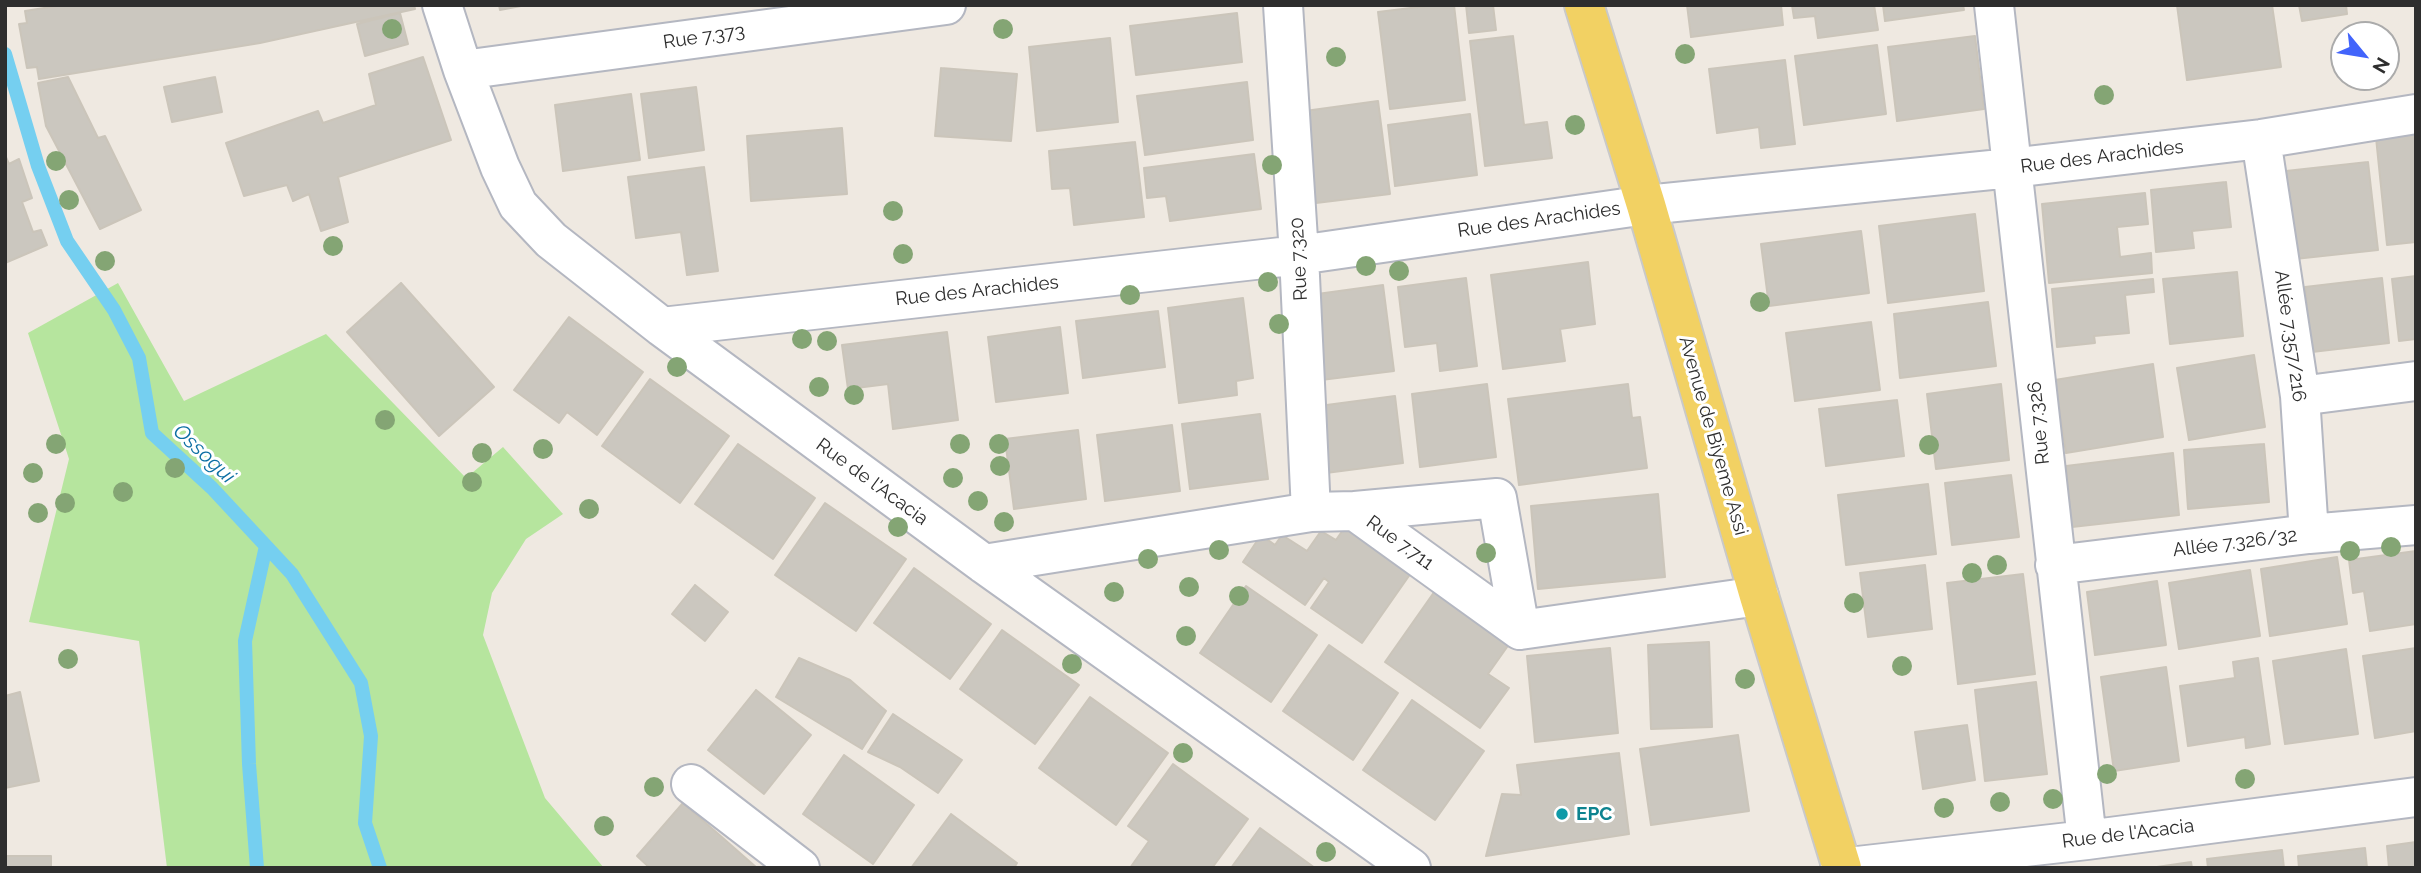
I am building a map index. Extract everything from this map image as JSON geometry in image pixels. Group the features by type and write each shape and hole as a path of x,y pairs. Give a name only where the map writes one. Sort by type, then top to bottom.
{"main road":[{"name":"Avenue de Biyeme Assi","path":"1584,5 1646,205 1841,868"}],"street":[{"name":"Rue de l'Acacia","path":"442,5 500,167 518,205 551,240 662,327 984,564 1411,868"},
{"name":"Rue 7.373","path":"463,69 759,17 946,5"},
{"name":"Rue 7.320","path":"1283,5 1299,255 1311,512"},
{"name":"Rue 7.326","path":"1994,5 2087,840"},
{"name":"Rue des Arachides","path":"662,327 1299,255 1646,205 2011,168 2261,139 2416,114"},
{"name":"Allée 7.357/216","path":"2261,139 2300,396 2309,534"},
{"path":"2300,396 2416,381"},
{"path":"1355,511 1497,498 1520,630 1759,596"},
{"name":"Rue 7.711","path":"984,564 1311,512 1355,511 1520,630"},
{"name":"Allée 7.326/32","path":"2055,565 2309,534 2416,525"},
{"path":"691,784 800,868"},
{"name":"Rue de l'Acacia","path":"1841,868 2087,840 2416,797"}],"green space":[{"path":"118,283 184,401 326,334 466,478 503,447 563,514 526,539 492,593 483,635 545,798 604,868 167,868 139,641 29,622 69,459 28,333"}],"building":[{"path":"63,5 414,5 415,9 260,43 39,79 37,67 27,68 19,24 27,23 25,11"},
{"path":"499,5 526,5 500,10"},
{"path":"1454,5 1465,100 1390,109 1378,12"},
{"path":"1466,5 1493,5 1496,30 1469,33"},
{"path":"1687,5 1781,5 1783,25 1691,37"},
{"path":"1792,5 1874,5 1878,30 1818,38 1815,16 1794,18"},
{"path":"1883,5 1963,5 1964,10 1885,21"},
{"path":"2177,5 2272,5 2281,67 2187,80"},
{"path":"2299,5 2346,5 2347,14 2302,21"},
{"path":"400,13 408,44 365,56 357,24"},
{"path":"1237,13 1242,62 1136,75 1130,26"},
{"path":"1513,36 1524,125 1547,122 1552,158 1485,166 1470,41"},
{"path":"1975,36 1984,109 1897,121 1888,47"},
{"path":"1110,38 1118,122 1037,131 1029,47"},
{"path":"1877,45 1886,114 1804,125 1795,56"},
{"path":"423,57 451,140 338,177 348,222 321,231 309,194 293,201 287,185 244,196 226,143 318,111 323,123 376,105 369,74"},
{"path":"1785,60 1795,144 1761,148 1759,127 1717,133 1709,69"},
{"path":"941,68 1017,74 1011,141 935,136"},
{"path":"68,77 98,138 105,136 141,210 100,229 46,126 38,83"},
{"path":"215,77 222,112 172,122 164,87"},
{"path":"1247,82 1253,140 1145,155 1137,96"},
{"path":"696,87 704,150 649,158 641,94"},
{"path":"631,94 640,160 563,171 555,105"},
{"path":"1378,101 1390,194 1316,203 1305,111"},
{"path":"1470,114 1477,175 1395,186 1388,125"},
{"path":"2416,124 2416,242 2387,245 2375,128"},
{"path":"842,128 847,194 751,201 747,136"},
{"path":"1135,142 1144,217 1074,225 1070,188 1052,189 1049,151"},
{"path":"1254,154 1261,209 1170,221 1166,196 1147,198 1144,168"},
{"path":"5,155 9,164 19,159 32,198 22,202 33,232 41,230 47,245 5,263"},
{"path":"2368,162 2378,250 2295,259 2286,171"},
{"path":"704,167 718,271 687,275 681,232 636,238 628,177"},
{"path":"2226,182 2231,227 2192,231 2194,248 2156,252 2151,190"},
{"path":"2145,193 2148,224 2117,227 2120,257 2151,253 2152,273 2049,283 2042,204"},
{"path":"1975,214 1984,291 1888,303 1879,226"},
{"path":"1861,231 1869,293 1769,306 1761,244"},
{"path":"1588,262 1595,324 1560,329 1565,361 1503,369 1491,275"},
{"path":"2237,272 2243,336 2170,344 2163,279"},
{"path":"2416,276 2416,339 2399,341 2392,279"},
{"path":"1466,278 1477,366 1440,371 1437,343 1405,347 1398,287"},
{"path":"2382,278 2389,343 2312,352 2305,287"},
{"path":"2153,279 2154,292 2125,295 2129,333 2094,336 2095,343 2057,347 2052,289"},
{"path":"401,283 494,387 439,436 347,332"},
{"path":"1383,285 1394,371 1321,380 1310,295"},
{"path":"1243,298 1253,378 1236,381 1237,395 1179,403 1168,308"},
{"path":"1988,302 1996,366 1900,378 1894,314"},
{"path":"1158,311 1165,367 1083,378 1076,321"},
{"path":"569,317 643,372 597,435 567,412 559,423 514,390"},
{"path":"1871,322 1880,390 1795,401 1786,333"},
{"path":"1060,327 1068,393 996,402 988,337"},
{"path":"947,332 958,420 893,429 888,384 848,389 842,345"},
{"path":"2254,355 2265,427 2189,440 2177,368"},
{"path":"2153,364 2163,437 2066,453 2055,380"},
{"path":"650,379 729,436 680,503 602,446"},
{"path":"1487,384 1496,457 1420,467 1412,394"},
{"path":"1628,384 1632,418 1640,417 1647,468 1519,485 1508,399"},
{"path":"2001,384 2009,460 1936,469 1927,394"},
{"path":"1395,396 1403,463 1326,473 1319,406"},
{"path":"1897,400 1904,456 1826,466 1819,409"},
{"path":"1260,414 1268,479 1190,489 1182,424"},
{"path":"1172,425 1180,491 1105,501 1097,435"},
{"path":"1078,430 1086,499 1014,509 1005,439"},
{"path":"738,444 815,498 773,559 695,504"},
{"path":"2264,444 2269,502 2188,509 2184,450"},
{"path":"2173,453 2179,515 2072,527 2066,466"},
{"path":"2011,475 2019,537 1952,545 1945,483"},
{"path":"1928,484 1936,554 1846,565 1838,495"},
{"path":"1658,494 1665,577 1538,589 1531,506"},
{"path":"825,503 906,559 856,631 775,575"},
{"path":"1345,527 1411,573 1362,643 1311,608 1329,582 1324,578 1305,605 1243,562 1261,535 1275,545 1282,535 1307,551 1321,531 1336,540"},
{"path":"2416,551 2416,624 2370,631 2364,591 2353,593 2349,560"},
{"path":"2337,557 2347,624 2270,636 2261,569"},
{"path":"1925,565 1932,629 1868,637 1860,573"},
{"path":"914,568 991,624 950,679 874,623"},
{"path":"2250,570 2260,636 2179,649 2169,583"},
{"path":"2023,574 2035,674 1958,684 1947,583"},
{"path":"2157,581 2166,645 2095,655 2087,592"},
{"path":"695,585 728,612 705,641 672,614"},
{"path":"1246,586 1317,635 1271,702 1200,653"},
{"path":"1437,588 1512,640 1488,674 1509,688 1480,728 1385,662"},
{"path":"1002,630 1079,685 1035,744 960,689"},
{"path":"1709,642 1712,727 1651,729 1648,645"},
{"path":"1329,645 1398,693 1353,760 1283,711"},
{"path":"1610,648 1618,733 1535,742 1527,656"},
{"path":"2416,648 2416,731 2375,738 2363,656"},
{"path":"2346,649 2358,734 2285,744 2273,661"},
{"path":"799,658 850,680 886,711 862,749 776,697"},
{"path":"2258,658 2270,744 2246,748 2245,737 2188,746 2180,686 2235,678 2233,662"},
{"path":"2166,667 2179,761 2114,771 2101,677"},
{"path":"2036,682 2047,774 1985,781 1975,690"},
{"path":"756,690 811,735 764,794 708,750"},
{"path":"20,692 39,781 5,788 5,696"},
{"path":"1090,697 1168,753 1116,825 1039,768"},
{"path":"1412,700 1484,751 1435,820 1363,770"},
{"path":"893,714 962,760 938,793 900,767 868,752"},
{"path":"1967,725 1975,780 1923,789 1915,732"},
{"path":"1738,735 1749,811 1651,825 1640,749"},
{"name":"EPC","path":"1619,753 1629,834 1486,856 1502,794 1521,795 1517,765"},
{"path":"844,755 914,805 873,864 803,814"},
{"path":"1173,764 1248,819 1212,868 1130,868 1149,841 1128,826"},
{"path":"683,803 757,868 650,868 637,856"},
{"path":"951,814 1017,863 1014,868 911,868"},
{"path":"1260,828 1315,868 1231,868"},
{"path":"2416,842 2416,868 2389,868 2387,846"},
{"path":"2365,848 2367,868 2299,868 2298,856"},
{"path":"2282,850 2284,868 2208,868 2207,859"},
{"path":"5,856 51,856 51,868 5,868"},
{"path":"2191,862 2192,868 2150,868"}],"waterway":[{"name":"Ossogui","path":"5,54 38,166 67,241 114,310 139,358 152,433 212,488 292,574 361,683 371,736 365,823 380,868"},
{"path":"257,868 249,764 245,641 266,546"}],"place":[{"name":"EPC","path":"1562,814"}]}
